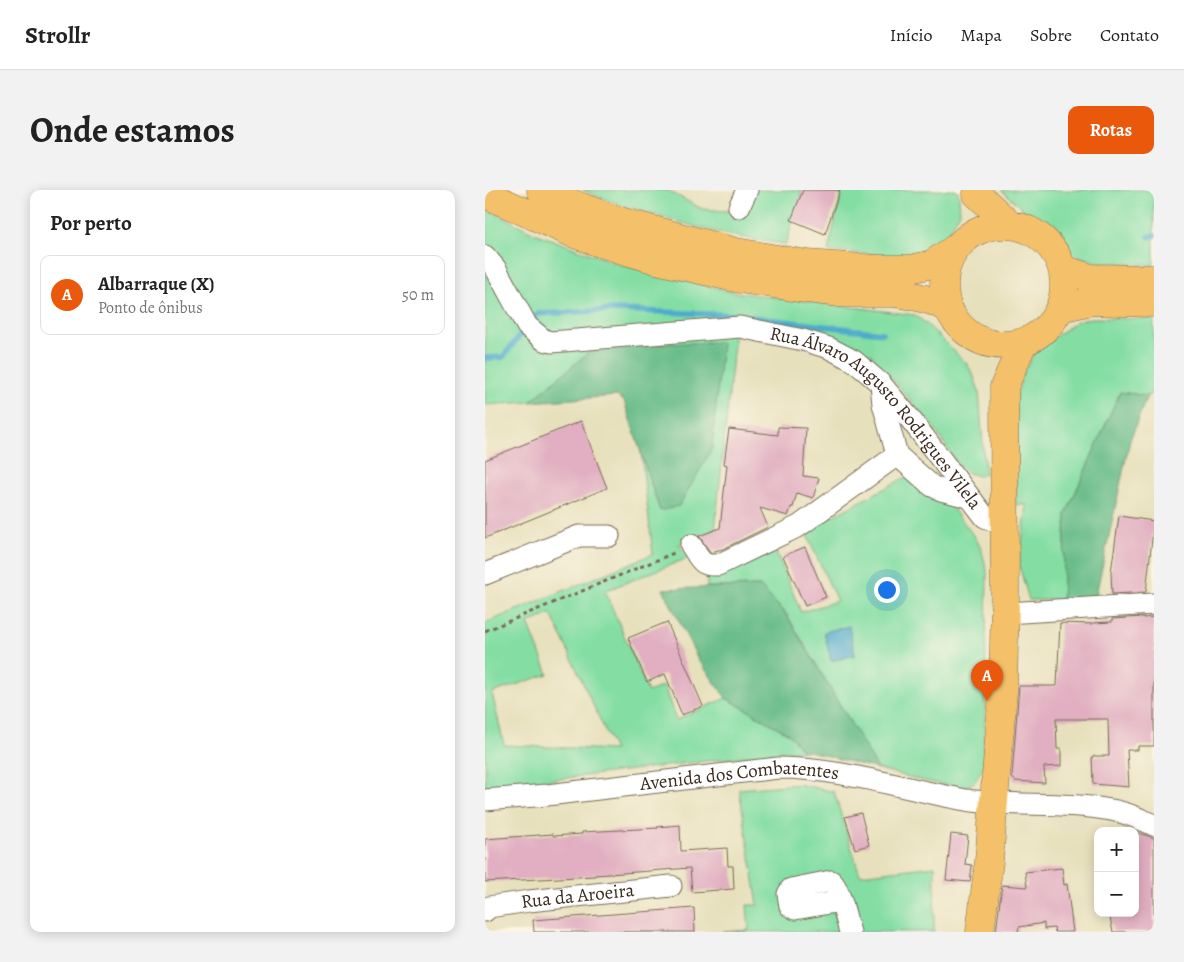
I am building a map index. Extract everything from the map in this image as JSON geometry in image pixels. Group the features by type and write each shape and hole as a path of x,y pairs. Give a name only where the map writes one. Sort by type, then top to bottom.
{"main road":[{"path":"541,190 620,221 736,252 807,264 877,269 911,269 932,264 964,241 991,226 1010,224 1027,229 1043,239 1055,252 1062,269 1065,289 1060,308 1051,323 1039,335 1023,343 1009,346 981,341 966,333 954,320 947,308 944,285 947,266 964,241 976,192 1010,224"},
{"path":"485,194 572,233 657,260 740,279 799,288 840,293 892,292 932,301 947,308"},
{"path":"1062,269 1091,278 1154,279"},
{"path":"1060,308 1091,301 1154,303"},
{"name":"Rua Álvaro Augusto Rodrigues Vilela","path":"981,341 1003,387"},
{"name":"Rua Álvaro Augusto Rodrigues Vilela","path":"980,932 989,861 1003,690 1005,613 1003,387 1023,343"}],"street":[{"name":"Rua Álvaro Augusto Rodrigues Vilela","path":"485,256 496,270 527,326 544,340 551,342 740,327 803,340 829,348 854,360 880,383 911,420 985,517 1004,525"},
{"path":"880,383 883,404 897,455 932,486 969,497"},
{"path":"691,545 703,563 718,565 799,526 897,455"},
{"path":"485,574 579,536 609,536"},
{"path":"1005,613 1154,604"},
{"name":"Avenida dos Combatentes","path":"485,800 790,768 850,776 967,800 1111,810 1129,814 1154,825"},
{"name":"Rua da Aroeira","path":"485,911 489,907 529,901 671,886"},
{"path":"841,901 850,932"}],"path":[{"path":"485,631 691,545"}],"green space":[{"path":"582,190 667,190 702,209 727,211 756,190 802,190 786,244 736,236 687,224 627,207"},
{"path":"824,190 957,190 960,213 946,236 926,249 908,257 828,251 841,195"},
{"path":"1001,190 1154,190 1154,265 1097,262 1075,255"},
{"path":"485,208 534,233 618,264 734,292 915,315 929,326 967,364 973,374 979,391 985,474 979,476 968,473 960,467 933,427 871,354 734,321 734,345 715,530 679,544 688,558 605,591 648,692 664,686 676,720 726,698 789,734 803,751 788,751 485,788 485,623 653,554 641,453 660,511 722,343 596,346 530,402 485,405","holes":["551,614 614,750 504,745 492,693 548,674 528,623"]},
{"path":"1091,318 1154,319 1154,393 1147,396 1120,392 1066,514 1062,600 1029,600 1019,565 1027,505 1016,505 1016,399 1022,375 1035,352 1077,321"},
{"path":"722,342 712,449 679,506 660,511 624,401 617,396 530,402 596,346"},
{"path":"1120,392 1147,396 1130,440 1095,599 1062,600 1066,514"},
{"path":"908,476 953,509 975,537 981,548 987,571 984,766 975,782 970,785 952,786 939,784 878,769 787,615 760,586 707,587 707,577 774,547 801,612 837,601 805,531"},
{"path":"760,586 787,616 878,769 803,751 789,734 726,698 698,659 663,589"},
{"path":"799,784 834,792 860,875 935,866 934,932 860,932 840,878 783,885 836,913 843,932 722,932 749,930 747,905 758,905 739,789"}],"water":[{"path":"849,626 855,655 831,661 824,632"}],"building":[{"path":"803,190 840,190 825,234 791,220"},
{"path":"581,421 607,488 485,538 485,460"},
{"path":"778,427 806,428 803,476 819,478 813,498 797,493 788,516 760,508 768,527 723,549 710,552 699,536 720,528 727,465 724,464 729,429 778,435"},
{"path":"1119,516 1154,521 1146,592 1112,594 1111,572"},
{"path":"805,547 826,597 805,606 783,556"},
{"path":"1154,617 1154,746 1138,746 1138,750 1127,750 1129,787 1093,784 1092,756 1109,756 1108,719 1056,719 1057,749 1061,749 1061,766 1044,767 1045,783 1015,781 1012,777 1019,686 1057,686 1060,623 1093,624 1112,622 1112,619"},
{"path":"667,622 703,706 682,715 665,674 647,682 628,638"},
{"path":"861,813 869,845 855,849 845,817"},
{"path":"680,825 681,851 727,848 728,866 733,866 734,889 692,892 690,868 595,876 485,882 485,839 582,834 582,832"},
{"path":"1139,833 1154,838 1154,932 1113,932 1110,917 1139,917"},
{"path":"951,834 968,836 965,864 972,865 970,882 946,880"},
{"path":"1062,868 1064,885 1067,884 1073,932 1055,932 1054,928 1044,929 1044,923 1019,927 1018,932 996,932 1002,885 1027,887 1025,872"},
{"path":"694,908 695,932 534,932 533,920"}],"waterway":[{"path":"1149,237 1154,235"},
{"path":"531,322 537,314 617,310 734,315 882,333"},
{"path":"485,358 503,357 525,329"}],"place":[{"name":"Albarraque (X)","path":"987,701"}]}
